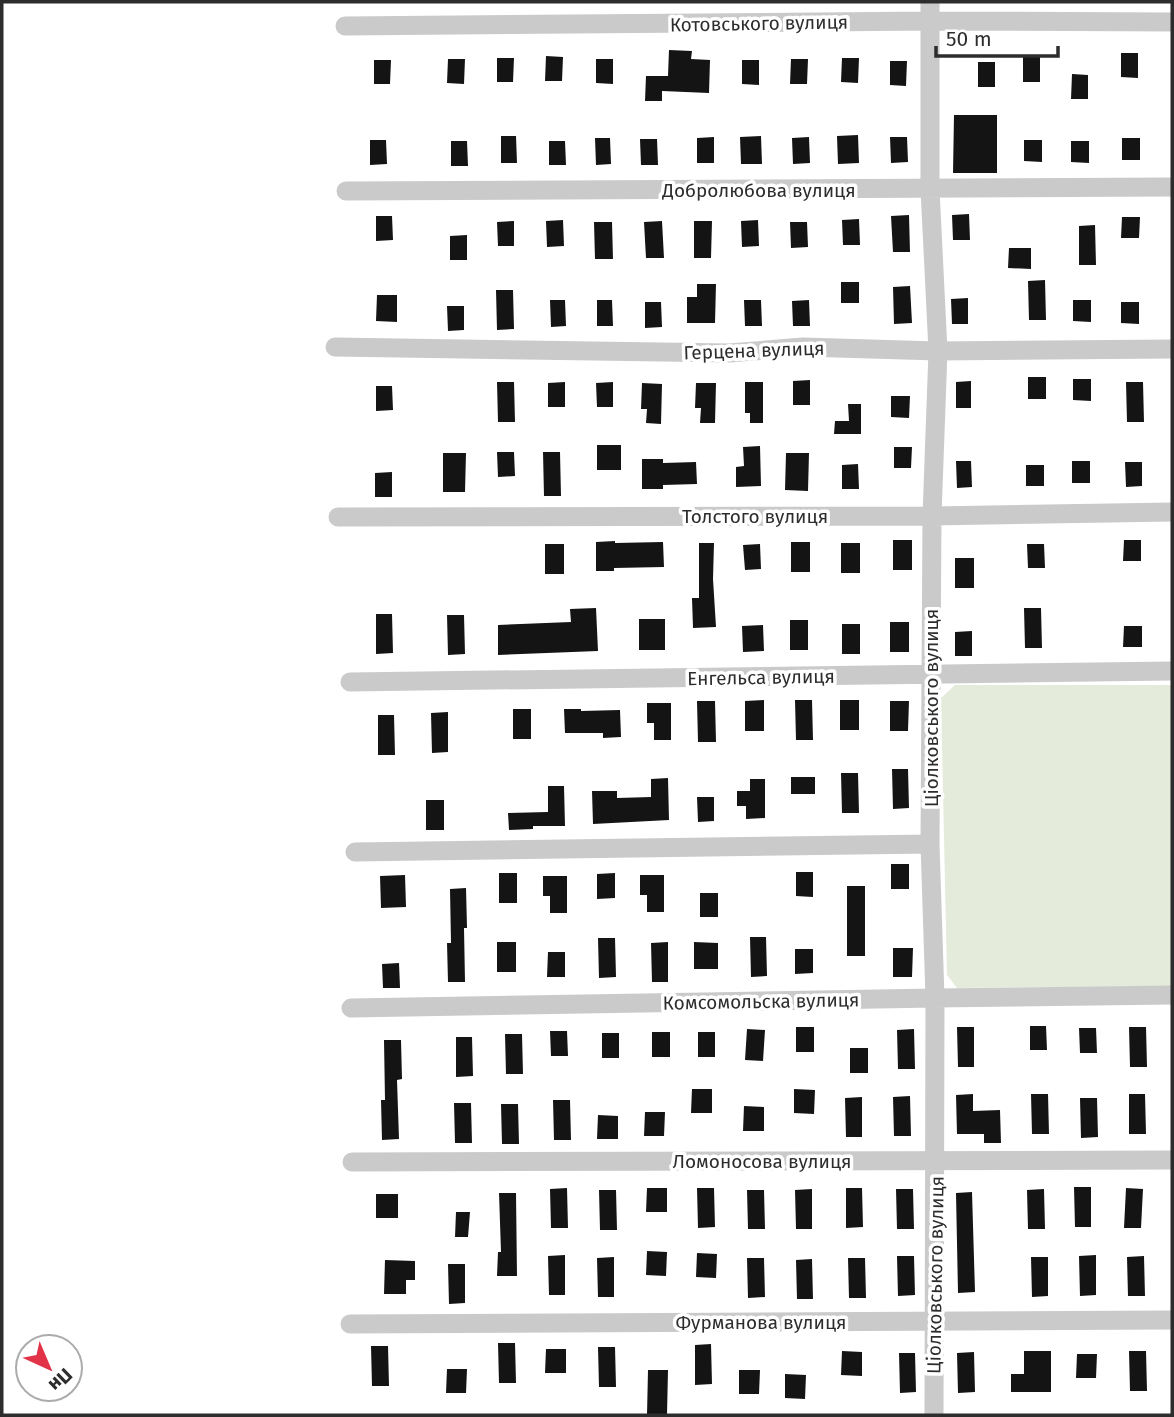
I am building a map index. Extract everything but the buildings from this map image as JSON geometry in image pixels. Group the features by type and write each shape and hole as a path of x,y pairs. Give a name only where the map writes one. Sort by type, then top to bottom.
{"street":[{"name":"Котовського вулиця","path":"345,26 930,12 1172,22"},
{"name":"Ціолковського вулиця","path":"930,12 930,189 938,351 932,516 930,844 935,998 934,1415"},
{"name":"Добролюбова вулиця","path":"346,191 1172,187"},
{"name":"Герцена вулиця","path":"335,346 729,354 803,347 938,351 1172,349"},
{"name":"Толстого вулиця","path":"338,517 932,516 1172,512"},
{"name":"Енгельса вулиця","path":"350,682 1172,671"},
{"path":"355,852 930,844"},
{"name":"Комсомольска вулиця","path":"351,1008 1172,996"},
{"name":"Ломоносова вулиця","path":"352,1162 1172,1160"},
{"name":"Фурманова вулиця","path":"350,1324 1172,1320"}],"green space":[{"path":"955,685 1172,685 1172,986 957,988 947,975 941,698"}]}
